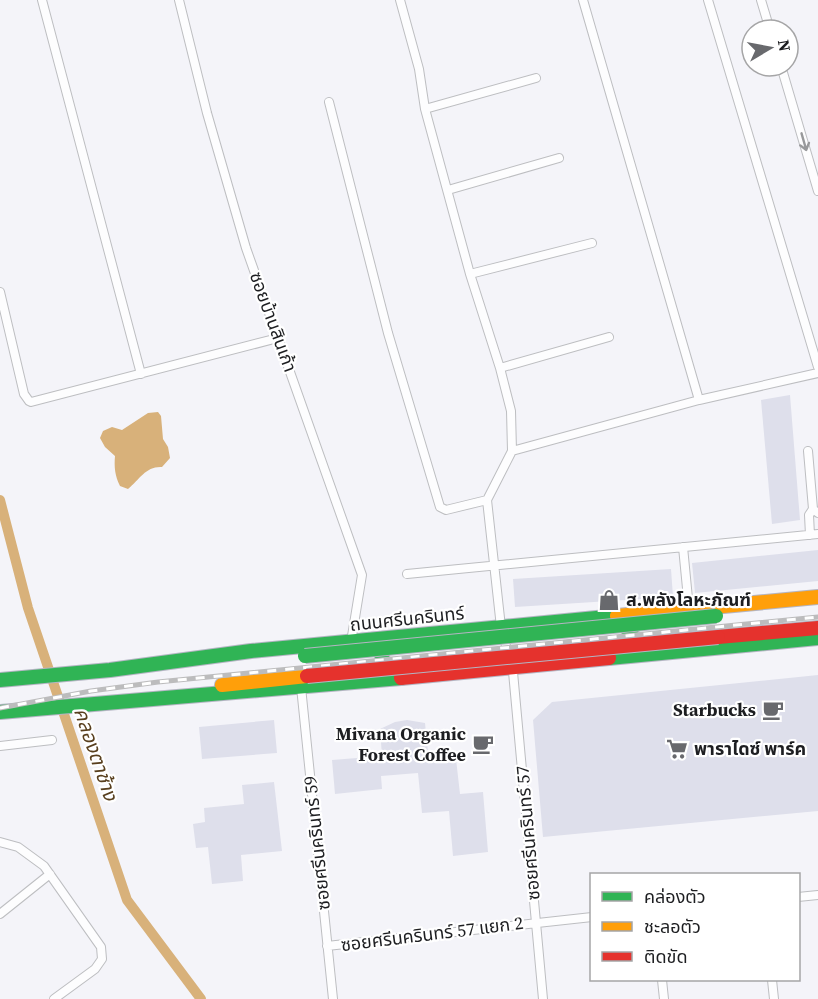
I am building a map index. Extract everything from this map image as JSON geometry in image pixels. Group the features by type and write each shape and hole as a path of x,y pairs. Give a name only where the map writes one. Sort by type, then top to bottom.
{"main road":[{"name":"ถนนศรีนครินทร์","path":"0,680 111,670 218,655 818,597"},
{"path":"111,670 208,665 818,606"},
{"path":"651,613 632,626 629,635 636,646 653,653"},
{"path":"304,682 818,628"},
{"path":"0,712 116,701 187,688 365,681 818,638"},
{"path":"356,642 380,650 384,662 381,669 365,681"}],"street":[{"path":"42,0 141,374"},
{"name":"ซอยบ้านสินเก้า","path":"179,0 207,113 246,248 362,575 356,642"},
{"path":"328,102 388,333 440,507 446,510 488,504 512,451 511,411 470,274 425,109 419,69 400,0"},
{"path":"584,0 699,400"},
{"path":"708,0 818,367"},
{"path":"762,0 767,18"},
{"path":"425,109 536,78"},
{"path":"784,78 818,191"},
{"path":"448,190 559,158"},
{"path":"470,274 592,243"},
{"path":"0,292 24,394 31,402 279,338"},
{"path":"500,368 609,337"},
{"path":"512,451 699,400 818,373"},
{"path":"407,574 814,534 809,515 816,511 808,450"},
{"name":"ซอยศรีนครินทร์ 57","path":"488,504 501,627 513,666 543,999"},
{"path":"683,547 689,609"},
{"name":"ซอยศรีนครินทร์ 59","path":"304,682 333,999"},
{"path":"0,746 52,740"},
{"path":"0,842 18,847 44,866 100,947 102,958 95,969 54,999"},
{"path":"0,914 50,874"},
{"path":"800,897 818,895"},
{"name":"ซอยศรีนครินทร์ 57 แยก 2","path":"327,946 590,917"},
{"path":"662,981 664,999"},
{"path":"772,981 774,999"}],"shaded area":[{"path":"158,412 161,416 163,439 168,447 170,458 162,467 147,471 128,489 120,486 115,471 115,456 105,447 100,438 103,431 112,427 122,430 148,413"}],"building":[{"path":"790,395 800,520 772,524 761,400"},
{"path":"818,550 818,581 695,593 692,563"},
{"path":"671,569 673,597 515,607 513,579"},
{"name":"พาราไดซ์ พาร์ค","path":"818,675 818,811 543,837 533,720 552,702"},
{"path":"274,720 277,753 202,759 199,727"},
{"path":"407,720 425,723 429,762 456,759 460,794 483,792 488,852 453,856 449,811 422,813 418,773 381,776 382,789 335,794 332,760 382,756 380,729 395,722"},
{"path":"274,782 282,851 241,855 243,881 212,884 208,847 196,848 193,824 205,822 204,808 244,804 242,785"}],"waterway":[{"name":"คลองตาช้าง","path":"0,500 28,608 127,900 201,999"}],"railway":[{"path":"0,708 91,691 158,682 818,617"}],"traffic: fast":[{"path":"0,680 110,670 251,651 617,616"},
{"path":"305,656 716,616"},
{"path":"642,618 633,626 629,635 632,643 643,649"},
{"path":"609,658 818,638"},
{"path":"369,644 380,650 383,662 380,670 373,676"},
{"path":"0,712 401,678"}],"traffic: slow":[{"path":"617,616 818,597"},
{"path":"222,685 307,676"}],"traffic: jam":[{"path":"718,637 818,628"},
{"path":"307,676 718,637"},
{"path":"401,678 609,658"}],"place":[{"name":"ส.พลังโลหะภัณฑ์","path":"609,600"},
{"name":"Starbucks","path":"773,710"},
{"name":"Mivana Organic Forest Coffee","path":"483,744"},
{"name":"พาราไดซ์ พาร์ค","path":"677,749"}]}
